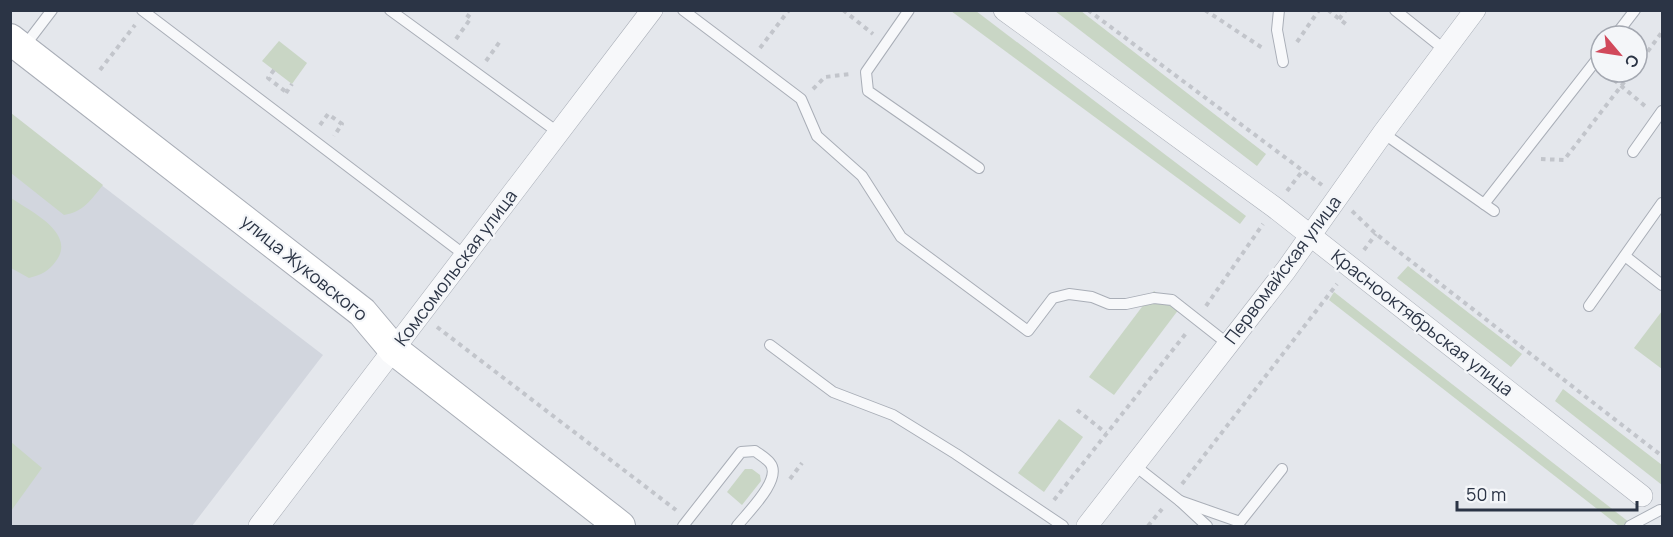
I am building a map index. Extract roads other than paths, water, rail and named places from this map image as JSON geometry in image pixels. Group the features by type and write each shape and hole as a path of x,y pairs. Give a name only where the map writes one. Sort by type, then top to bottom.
{"street":[{"name":"Комсомольская улица","path":"260,526 652,10"},
{"name":"Краснооктябрьская улица","path":"1004,10 1274,207 1642,496"},
{"name":"Первомайская улица","path":"1087,526 1311,237 1383,133 1475,10"},
{"name":"улица Жуковского","path":"17,43 362,312 394,350 620,526"}],"lane":[{"path":"17,43 52,10"},
{"path":"390,10 559,133"},
{"path":"683,10 801,99 817,136 862,176 901,237 1028,331 1053,298 1070,294 1092,297 1108,304 1126,304 1154,298 1172,300 1228,344"},
{"path":"909,10 866,72 868,91 979,168"},
{"path":"1279,10 1277,30 1283,62"},
{"path":"1395,10 1445,50"},
{"path":"1624,24 1635,10"},
{"path":"143,11 466,256"},
{"path":"1484,204 1589,69"},
{"path":"1633,152 1660,114"},
{"path":"1383,133 1494,211"},
{"path":"1589,306 1662,203"},
{"path":"1625,256 1662,285"},
{"path":"770,345 833,392 893,415 1063,526"},
{"path":"686,523 741,452 755,451 771,463 774,474 771,484 737,526"},
{"path":"1134,465 1207,526"},
{"path":"1176,498 1240,522 1282,469"},
{"name":"Краснооктябрьская улица","path":"1642,496 1661,511"},
{"path":"1630,526 1661,511"}]}
